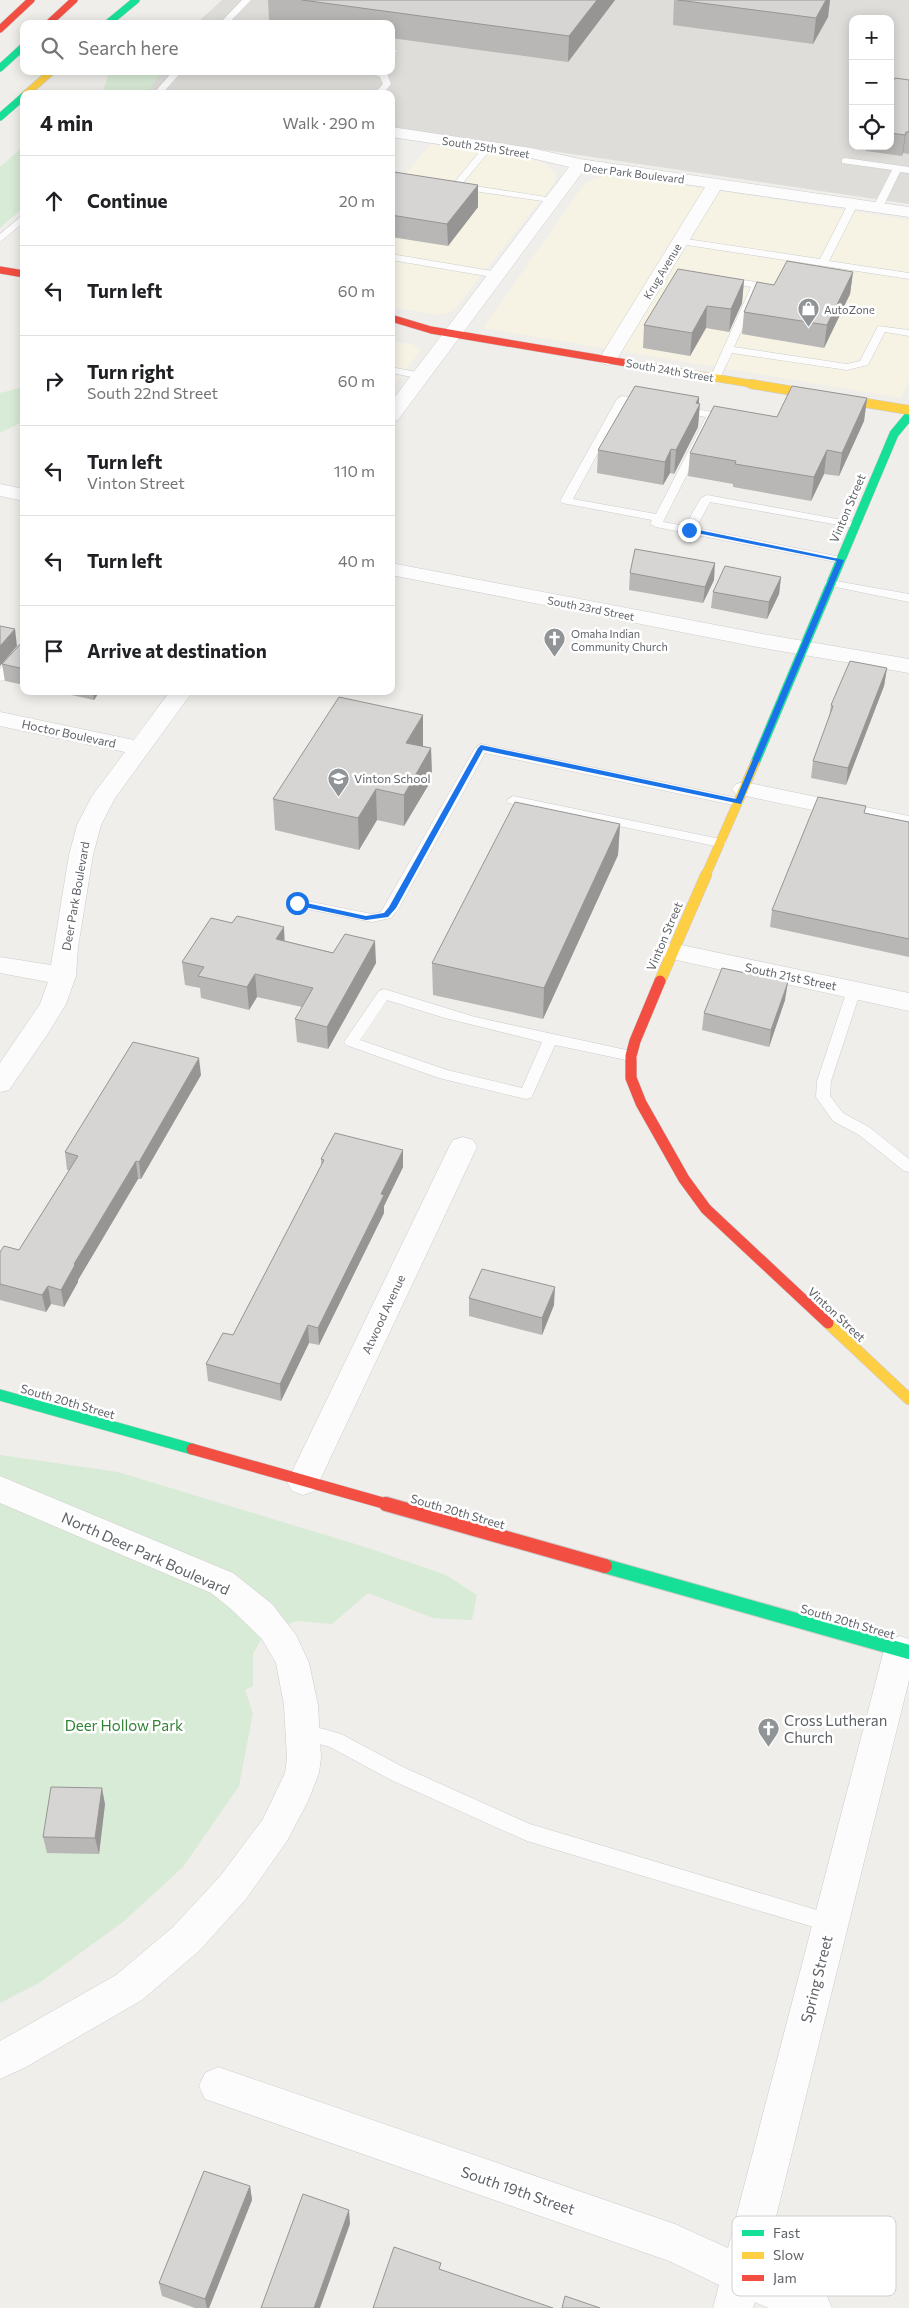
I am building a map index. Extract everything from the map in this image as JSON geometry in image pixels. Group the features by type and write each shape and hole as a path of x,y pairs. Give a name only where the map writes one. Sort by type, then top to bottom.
{"main road":[{"path":"0,29 31,0"},
{"path":"52,20 74,0"},
{"path":"109,20 128,0"},
{"path":"110,20 136,0"},
{"path":"0,68 20,50"},
{"path":"31,90 48,75"},
{"path":"0,117 20,99"},
{"path":"0,270 20,273"},
{"name":"South 24th Street","path":"395,319 431,330 453,334 909,410"},
{"name":"South 24th Street","path":"395,329 431,330"},
{"name":"Vinton Street","path":"909,416 894,434 741,796 672,951 635,1041 631,1056 631,1078 641,1103 684,1179 706,1209 909,1399"},
{"name":"South 20th Street","path":"0,1396 905,1651"}],"street":[{"name":"South 25th Street","path":"395,133 580,164"},
{"name":"Deer Park Boulevard","path":"395,409 422,376 580,164 909,212"},
{"name":"Krug Avenue","path":"608,360 667,272 680,241 716,183"},
{"path":"0,490 20,494"},
{"name":"South 23rd Street","path":"395,571 909,666"},
{"name":"Deer Park Boulevard","path":"0,1083 53,1004 63,976 65,947 78,873 89,825 104,796 179,695"},
{"name":"Hoctor Boulevard","path":"0,719 138,748"},
{"path":"741,796 909,823"},
{"name":"South 21st Street","path":"672,951 909,1002"},
{"path":"0,964 63,976"},
{"name":"Atwood Avenue","path":"303,1482 463,1147"},
{"name":"North Deer Park Boulevard","path":"0,1489 222,1583 243,1598 275,1629 293,1660 302,1699 303,1771 280,1825 242,1877 172,1953 136,1983 0,2061"},
{"name":"Spring Street","path":"756,2216 830,1923 905,1651"},
{"name":"South 19th Street","path":"218,2086 675,2244 732,2287"},
{"name":"South 19th Street","path":"759,2296 812,2308"}],"lane":[{"path":"227,20 247,0"},
{"path":"161,90 174,75"},
{"path":"382,90 387,84 384,75"},
{"path":"488,147 456,186 553,201"},
{"path":"845,161 909,170"},
{"path":"878,207 897,168"},
{"path":"823,263 853,204"},
{"path":"0,239 20,221"},
{"path":"680,241 909,276"},
{"path":"395,258 498,275"},
{"path":"710,278 758,285 715,378"},
{"path":"727,349 847,367 864,363 882,328 909,333"},
{"path":"395,371 422,376"},
{"path":"659,518 566,501 622,399 712,414 656,524 840,560"},
{"path":"689,530 707,498 855,525"},
{"path":"830,583 909,598"},
{"path":"0,677 20,654"},
{"path":"297,903 366,918 386,915 392,908 481,748 741,796"},
{"path":"513,800 720,843"},
{"path":"854,990 824,1081 823,1097 838,1117 864,1131 909,1167"},
{"path":"551,1039 526,1094 444,1074 351,1042 384,994 449,1016 631,1056"},
{"path":"302,1731 334,1740 398,1774 528,1832 830,1923"}],"shaded area":[{"path":"222,0 909,0 909,204 395,128 395,90 149,90 159,75 395,75 395,20 200,20"},
{"path":"431,144 530,158 547,165 557,175 555,182 453,311 438,315 395,308 395,186"},
{"path":"609,174 909,220 909,380 901,398 483,328 585,183"},
{"path":"395,342 414,345 421,350 395,384"}],"green space":[{"path":"109,75 159,75 150,90 103,90"},
{"path":"20,150 20,210 0,228 0,167"},
{"path":"20,388 20,423 0,433 0,393"},
{"name":"Deer Hollow Park","path":"0,1455 118,1472 365,1547 446,1575 477,1595 472,1620 433,1618 368,1593 332,1624 297,1621 265,1632 253,1654 253,1686 245,1690 253,1713 239,1786 183,1867 123,1922 39,1983 0,2003"}],"building":[{"path":"302,0 597,0 569,36"},
{"path":"678,0 826,0 816,18"},
{"path":"895,78 909,80 909,132 906,132 905,135 894,134"},
{"path":"395,172 478,185 447,224 395,216"},
{"path":"787,261 853,272 827,325 744,312 757,282 774,285"},
{"path":"678,269 744,280 731,309 707,306 692,333 644,325"},
{"path":"635,386 699,397 696,403 700,404 676,450 671,449 665,462 598,450"},
{"path":"792,386 867,398 842,453 827,450 814,477 735,464 736,461 690,453 714,406 777,417"},
{"path":"635,549 715,563 705,587 630,573"},
{"path":"725,566 781,577 769,602 713,592"},
{"path":"0,626 15,629 0,646"},
{"path":"20,644 20,668 2,664"},
{"path":"850,661 887,668 848,768 813,761 833,706 831,705"},
{"path":"339,697 423,715 406,743 431,748 404,795 376,789 358,818 273,799"},
{"path":"818,797 866,806 864,813 909,822 909,939 772,910"},
{"path":"515,802 620,824 544,988 432,963"},
{"path":"237,916 284,927 276,939 333,953 345,934 375,941 327,1027 295,1019 313,988 255,974 247,987 198,976 204,967 182,962 211,918 232,923"},
{"path":"722,968 788,982 771,1030 704,1013"},
{"path":"133,1042 199,1058 139,1162 136,1161 74,1264 61,1290 48,1286 42,1295 0,1284 0,1252 4,1246 19,1250 78,1156 65,1152"},
{"path":"335,1133 403,1150 381,1194 384,1195 318,1328 308,1325 280,1384 206,1364 223,1333 233,1335 324,1160 321,1159"},
{"path":"482,1269 555,1287 542,1318 469,1298"},
{"path":"51,1787 102,1788 95,1838 43,1837"},
{"path":"204,2171 250,2186 205,2299 159,2283"},
{"path":"303,2194 349,2210 314,2308 261,2308"},
{"path":"394,2247 441,2263 439,2269 553,2308 373,2308"},
{"path":"565,2296 600,2308 562,2308"}],"traffic: fast":[{"path":"112,20 136,0"},
{"path":"0,68 20,50"},
{"path":"0,117 20,100"},
{"path":"755,763 894,434 909,416"},
{"path":"0,1395 192,1449"},
{"path":"605,1566 909,1652"}],"traffic: slow":[{"path":"31,90 47,75"},
{"path":"662,369 909,410"},
{"path":"660,981 755,763"},
{"path":"828,1323 909,1399"}],"traffic: jam":[{"path":"0,29 31,0"},
{"path":"52,20 74,0"},
{"path":"0,270 20,273"},
{"path":"395,319 431,330 662,369"},
{"path":"660,981 635,1041 631,1056 631,1078 641,1103 684,1179 706,1209 828,1323"},
{"path":"192,1449 605,1566"}],"place":[{"name":"AutoZone","path":"808,328"},
{"name":"Omaha Indian Community Church","path":"555,658"},
{"name":"Vinton School","path":"338,797"},
{"name":"Cross Lutheran Church","path":"768,1748"}],"route":[{"path":"297,903 366,918 386,915 392,908 481,748 738,802 840,560 689,530"}]}
